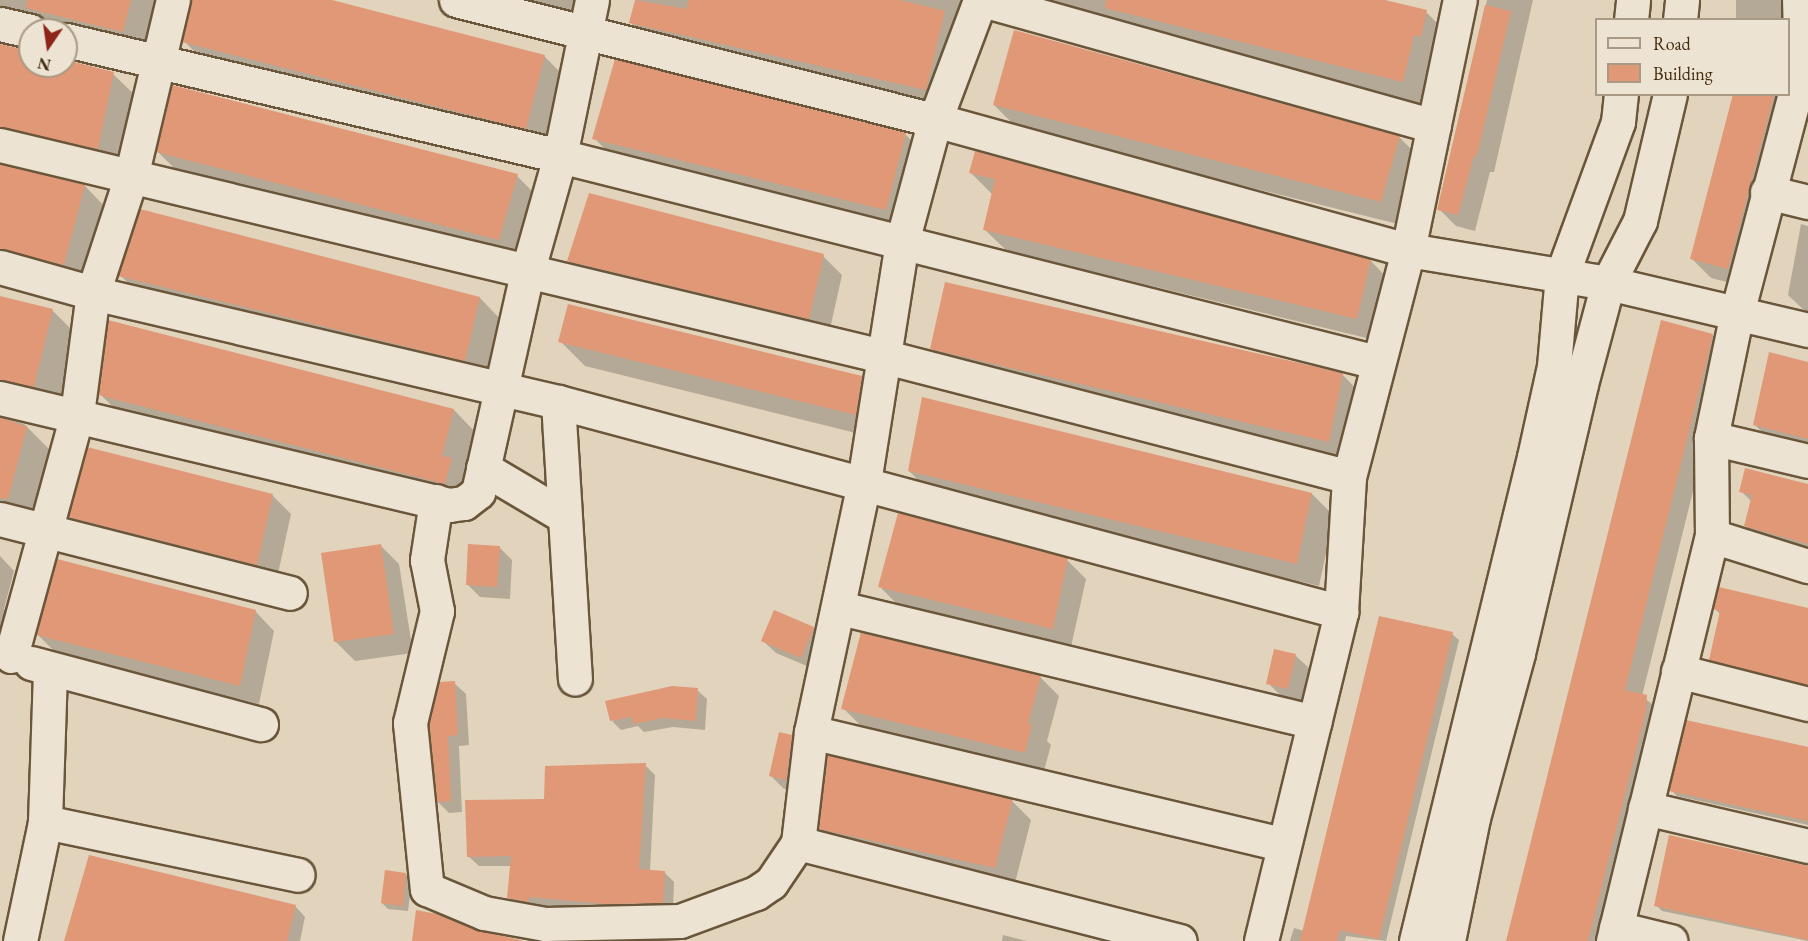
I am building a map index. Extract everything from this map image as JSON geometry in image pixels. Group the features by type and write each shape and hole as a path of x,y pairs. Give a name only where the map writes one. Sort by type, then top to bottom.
{"street":[{"path":"173,0 156,61 131,177 93,293 77,414 5,654 50,670 261,724"},
{"path":"456,0 935,120 1408,250 1608,283 1808,330"},
{"path":"0,398 77,414 436,501 464,503 478,492 527,273 560,156 592,0"},
{"path":"436,501 427,560 437,611 410,723 427,889 484,913 545,924 680,921 756,893 771,883 798,843 812,732 840,608 864,482 882,356 902,242 935,120 981,0 1434,126"},
{"path":"1631,18 1633,0"},
{"path":"1680,18 1682,0"},
{"path":"1670,941 1615,935 1712,536 1711,438 1737,313 1767,192 1804,71 1799,0"},
{"path":"1261,941 1282,844 1341,612 1349,477 1376,362 1408,250 1458,1"},
{"path":"0,24 18,29"},
{"path":"78,43 560,156 1376,362"},
{"path":"1416,941 1554,366 1562,275 1618,122 1621,96"},
{"path":"1448,941 1473,818 1518,654 1608,283 1640,221 1670,96"},
{"path":"0,145 527,273 882,356 1349,477"},
{"path":"1767,192 1808,201"},
{"path":"0,267 93,293 558,402 864,482 1341,612"},
{"path":"558,402 564,516 573,605 575,678"},
{"path":"1711,438 1808,461"},
{"path":"483,468 564,516"},
{"path":"0,519 290,593"},
{"path":"1712,536 1808,567"},
{"path":"840,608 1314,723"},
{"path":"20,941 45,822 50,670"},
{"path":"1678,671 1808,704"},
{"path":"812,732 1282,844"},
{"path":"1645,808 1808,846"},
{"path":"45,822 298,875"},
{"path":"798,843 1180,941"}],"building":[{"path":"27,0 131,0 123,32 78,21 78,18 66,18 26,8"},
{"path":"191,0 332,0 545,55 526,129 182,42"},
{"path":"635,0 687,9 688,0 900,0 945,11 926,90 629,23"},
{"path":"1106,0 1385,0 1427,10 1421,37 1414,35 1403,82 1105,8"},
{"path":"1485,5 1511,11 1477,156 1474,156 1458,215 1437,210"},
{"path":"1014,30 1400,136 1381,202 993,105"},
{"path":"0,44 18,48 18,78 78,78 78,63 114,72 98,149 0,127"},
{"path":"615,59 906,133 886,210 592,139"},
{"path":"172,85 518,174 499,240 156,152"},
{"path":"1732,96 1773,96 1728,269 1690,259"},
{"path":"975,151 1371,259 1357,319 983,230 995,179 969,173"},
{"path":"0,164 85,185 64,265 0,249"},
{"path":"589,193 824,254 809,319 567,261"},
{"path":"140,209 480,297 465,361 118,276"},
{"path":"945,282 1343,373 1329,442 930,349"},
{"path":"0,296 53,309 34,387 0,380"},
{"path":"568,304 862,376 856,415 558,342"},
{"path":"108,320 454,409 442,456 452,458 445,484 98,395"},
{"path":"1661,320 1713,334 1625,690 1647,695 1646,711 1588,941 1506,941"},
{"path":"1769,352 1808,362 1808,439 1753,425"},
{"path":"922,397 1312,493 1297,564 908,471"},
{"path":"0,417 27,427 8,499 0,498"},
{"path":"87,447 273,494 257,565 68,517"},
{"path":"1745,468 1808,484 1808,544 1744,526 1752,495 1739,492"},
{"path":"898,513 1068,558 1053,629 878,587"},
{"path":"381,544 394,634 334,642 321,553"},
{"path":"468,544 500,546 497,587 466,585"},
{"path":"57,559 256,610 240,686 36,635"},
{"path":"1719,587 1808,608 1808,685 1709,660 1720,611 1713,609"},
{"path":"774,610 814,627 801,658 761,641"},
{"path":"1379,616 1453,632 1388,902 1379,939 1340,930 1337,941 1300,941"},
{"path":"861,632 1041,676 1028,723 1032,724 1025,753 841,709"},
{"path":"1274,649 1296,654 1288,689 1266,684"},
{"path":"455,681 458,735 448,736 451,801 437,802 429,724 439,682"},
{"path":"672,686 698,688 696,721 663,718 633,724 632,717 610,721 605,701"},
{"path":"1686,720 1808,747 1808,821 1669,791"},
{"path":"779,732 792,735 786,780 769,776"},
{"path":"827,755 1013,799 995,868 819,829"},
{"path":"646,763 639,869 665,871 663,903 605,904 529,897 528,902 507,898 511,856 467,857 465,800 544,799 545,766"},
{"path":"1669,835 1808,866 1808,940 1654,906"},
{"path":"89,855 296,905 287,941 64,941"},
{"path":"385,870 406,873 403,906 381,903"},
{"path":"416,910 437,914 480,931 524,941 412,941"}]}
